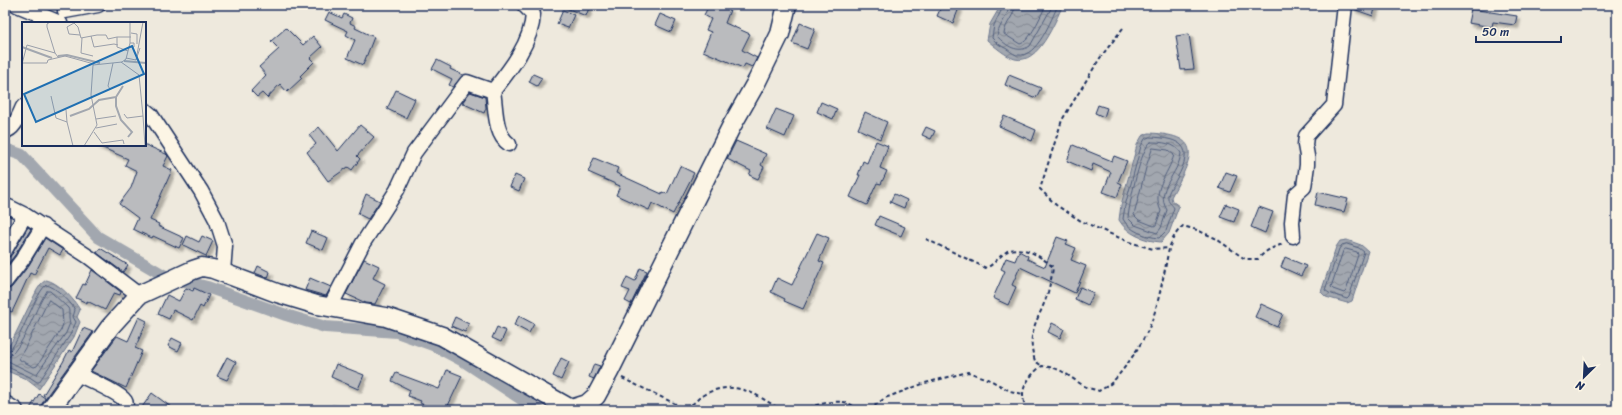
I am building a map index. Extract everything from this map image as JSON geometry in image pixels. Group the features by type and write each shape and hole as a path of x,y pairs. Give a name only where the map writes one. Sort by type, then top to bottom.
{"main road":[{"path":"50,410 75,373 110,328 141,294 202,267 223,272 277,293 317,305 386,317 442,336 571,409 587,404 596,396 609,372 663,260 731,127 757,81 780,34 787,5"}],"street":[{"path":"17,5 64,15 98,5"},
{"path":"509,144 504,141 496,124 496,107 493,91 525,44 533,20 533,14 524,5"},
{"path":"1293,236 1292,222 1295,195 1304,187 1306,172 1306,136 1334,105 1345,5"},
{"path":"330,307 363,243 397,190 414,153 467,82 493,91"},
{"path":"5,131 9,130 13,126 22,109"},
{"path":"146,111 200,192 217,221 226,246 223,272"},
{"path":"5,207 10,207 43,226 141,294"},
{"path":"5,250 25,215"},
{"path":"5,282 22,260 43,226"},
{"path":"75,373 107,389 124,400 126,403 125,410"},
{"path":"5,403 16,410"}],"path":[{"path":"1123,28 1100,58 1062,120 1040,189 1056,205 1081,221 1129,242 1153,249 1169,248"},
{"path":"926,239 986,268 993,265 1006,252 1020,249 1043,258 1053,267 1048,293 1034,324 1031,337 1031,350 1034,362 1042,366 1053,367 1069,374 1082,385 1099,391 1109,385 1128,363 1148,330 1158,298 1169,248 1176,233 1182,226 1197,230 1215,238 1245,259 1258,259 1265,251 1292,242 1293,236"},
{"path":"1024,410 1025,402 1023,394 1026,385 1035,370 1042,366"},
{"path":"609,372 684,408 693,405 705,394 730,387 752,392 781,410"},
{"path":"869,410 884,398 925,383 968,372 990,380 1010,391 1023,394"},
{"path":"802,410 820,404 837,402 849,404 859,410"}],"water":[{"path":"1001,5 1063,5 1051,31 1039,49 1024,59 1015,59 1008,56 987,40 990,24"},
{"path":"1149,133 1168,135 1180,139 1187,145 1189,152 1188,161 1184,172 1171,197 1172,201 1179,206 1169,233 1161,242 1137,236 1122,225 1119,220 1121,205 1137,145 1142,136"},
{"path":"1347,240 1361,245 1368,251 1352,301 1347,303 1326,297 1321,292 1336,247 1340,241"},
{"path":"46,280 51,281 60,287 74,301 80,310 77,317 80,322 74,337 39,389 26,379 5,370 5,351 12,341 37,290"},
{"path":"332,405 389,410 329,410"}],"building":[{"path":"559,5 590,5 586,16"},
{"path":"709,5 718,9 720,5 730,10 725,23 750,34 742,50 757,58 752,67 745,64 743,68 703,51 711,32 706,30 711,19 704,15"},
{"path":"942,5 952,5 959,8 953,23 937,16"},
{"path":"1353,5 1376,5 1373,16 1353,9"},
{"path":"1471,9 1517,16 1515,25 1493,22 1492,27 1468,23"},
{"path":"563,10 574,15 568,28 557,24"},
{"path":"329,12 342,18 344,14 352,18 350,23 356,26 355,28 374,37 363,65 347,58 355,40 346,35 348,31 325,20"},
{"path":"660,14 676,21 671,32 655,25"},
{"path":"800,23 815,29 807,49 792,43"},
{"path":"286,28 303,45 313,36 322,47 310,58 314,62 300,76 302,78 287,92 280,84 267,98 262,93 257,97 251,91 266,75 259,67 279,49 271,41"},
{"path":"1189,34 1194,69 1181,70 1176,36"},
{"path":"437,60 451,67 450,69 463,75 453,87 449,85 452,79 432,69"},
{"path":"533,74 542,78 537,86 529,82"},
{"path":"1009,75 1041,88 1036,98 1005,85"},
{"path":"396,90 415,99 406,118 387,109"},
{"path":"470,92 485,97 486,108 484,113 462,103"},
{"path":"821,102 837,109 833,119 817,112"},
{"path":"1098,105 1107,108 1104,117 1095,113"},
{"path":"776,109 794,116 785,137 767,129"},
{"path":"865,112 887,122 880,139 858,129"},
{"path":"1004,116 1036,130 1032,141 999,126"},
{"path":"360,125 374,137 357,156 360,159 352,170 348,167 328,181 307,152 316,144 309,135 319,127 338,151"},
{"path":"926,127 935,131 931,139 922,135"},
{"path":"736,141 766,154 761,165 764,167 758,179 749,175 751,171 727,159"},
{"path":"876,141 888,146 880,168 887,171 881,184 877,183 867,205 850,197 860,175 858,175 863,161 867,163"},
{"path":"146,145 168,156 163,166 172,170 150,220 159,224 158,226 184,238 179,248 133,229 138,218 119,204 131,188 137,171 125,165 128,159 98,146"},
{"path":"1073,145 1112,161 1114,156 1127,161 1118,182 1122,184 1117,197 1103,192 1111,172 1093,164 1091,171 1067,161"},
{"path":"594,158 618,168 616,173 662,194 662,192 667,194 680,166 694,173 673,214 652,203 649,210 616,195 620,186 588,172"},
{"path":"1226,172 1237,176 1230,192 1219,188"},
{"path":"515,175 524,179 519,191 510,187"},
{"path":"1318,192 1348,199 1344,212 1315,205"},
{"path":"366,194 380,201 368,219 358,214"},
{"path":"894,194 907,200 904,208 890,202"},
{"path":"1226,204 1239,209 1234,222 1220,217"},
{"path":"1259,207 1273,212 1265,233 1251,227"},
{"path":"879,216 905,227 901,236 875,225"},
{"path":"28,227 31,229 15,255 7,265 5,264 5,258 12,254"},
{"path":"311,231 328,238 323,250 306,243"},
{"path":"817,233 829,238 819,261 824,263 803,309 784,301 785,299 771,292 777,278 792,285"},
{"path":"187,236 199,242 202,236 213,241 206,256 183,245"},
{"path":"1057,237 1068,241 1066,244 1076,248 1071,260 1086,266 1075,293 1020,267 1012,285 1016,287 1008,305 993,298 1005,271 1001,269 1006,258 1015,261 1019,251 1028,256 1027,259 1045,267"},
{"path":"45,238 63,250 60,255 48,248 34,275 30,273 12,312 5,309 5,295 7,290 12,287 29,265"},
{"path":"100,248 128,265 123,272 97,253"},
{"path":"1285,257 1306,266 1301,276 1281,267"},
{"path":"364,259 379,266 373,278 385,284 375,304 366,303 346,294"},
{"path":"258,266 270,272 268,278 255,273"},
{"path":"640,268 647,271 631,304 625,301 630,291 622,288 627,277 635,281"},
{"path":"92,270 121,292 120,295 114,293 105,310 87,301 87,303 76,298 83,284 85,285"},
{"path":"310,278 331,287 326,296 305,290"},
{"path":"1080,287 1094,293 1088,305 1075,299"},
{"path":"186,288 193,291 194,288 209,295 203,308 200,306 193,320 173,310 169,319 158,314 167,295 179,301"},
{"path":"1261,304 1283,314 1277,327 1255,317"},
{"path":"519,316 534,324 529,333 514,325"},
{"path":"139,317 147,321 135,348 142,351 126,388 91,371 117,336 128,341"},
{"path":"455,317 469,324 465,332 451,326"},
{"path":"1052,323 1064,329 1060,338 1048,332"},
{"path":"497,327 506,331 501,342 492,338"},
{"path":"83,328 93,332 46,397 43,395 69,350 72,352"},
{"path":"172,338 182,343 178,351 168,346"},
{"path":"227,357 236,362 227,380 217,376"},
{"path":"561,358 569,362 561,380 553,376"},
{"path":"336,364 364,375 358,389 331,377"},
{"path":"594,364 600,366 594,379 589,377"},
{"path":"447,370 462,376 446,410 435,410 420,403 421,401 408,396 410,390 392,381 396,373 439,389"},
{"path":"152,393 175,410 140,410"},
{"path":"39,394 45,398 40,410 29,410"}],"waterway":[{"path":"5,149 22,155 98,237 165,276 207,287 325,327 397,332 433,345 465,362 538,410"}]}
